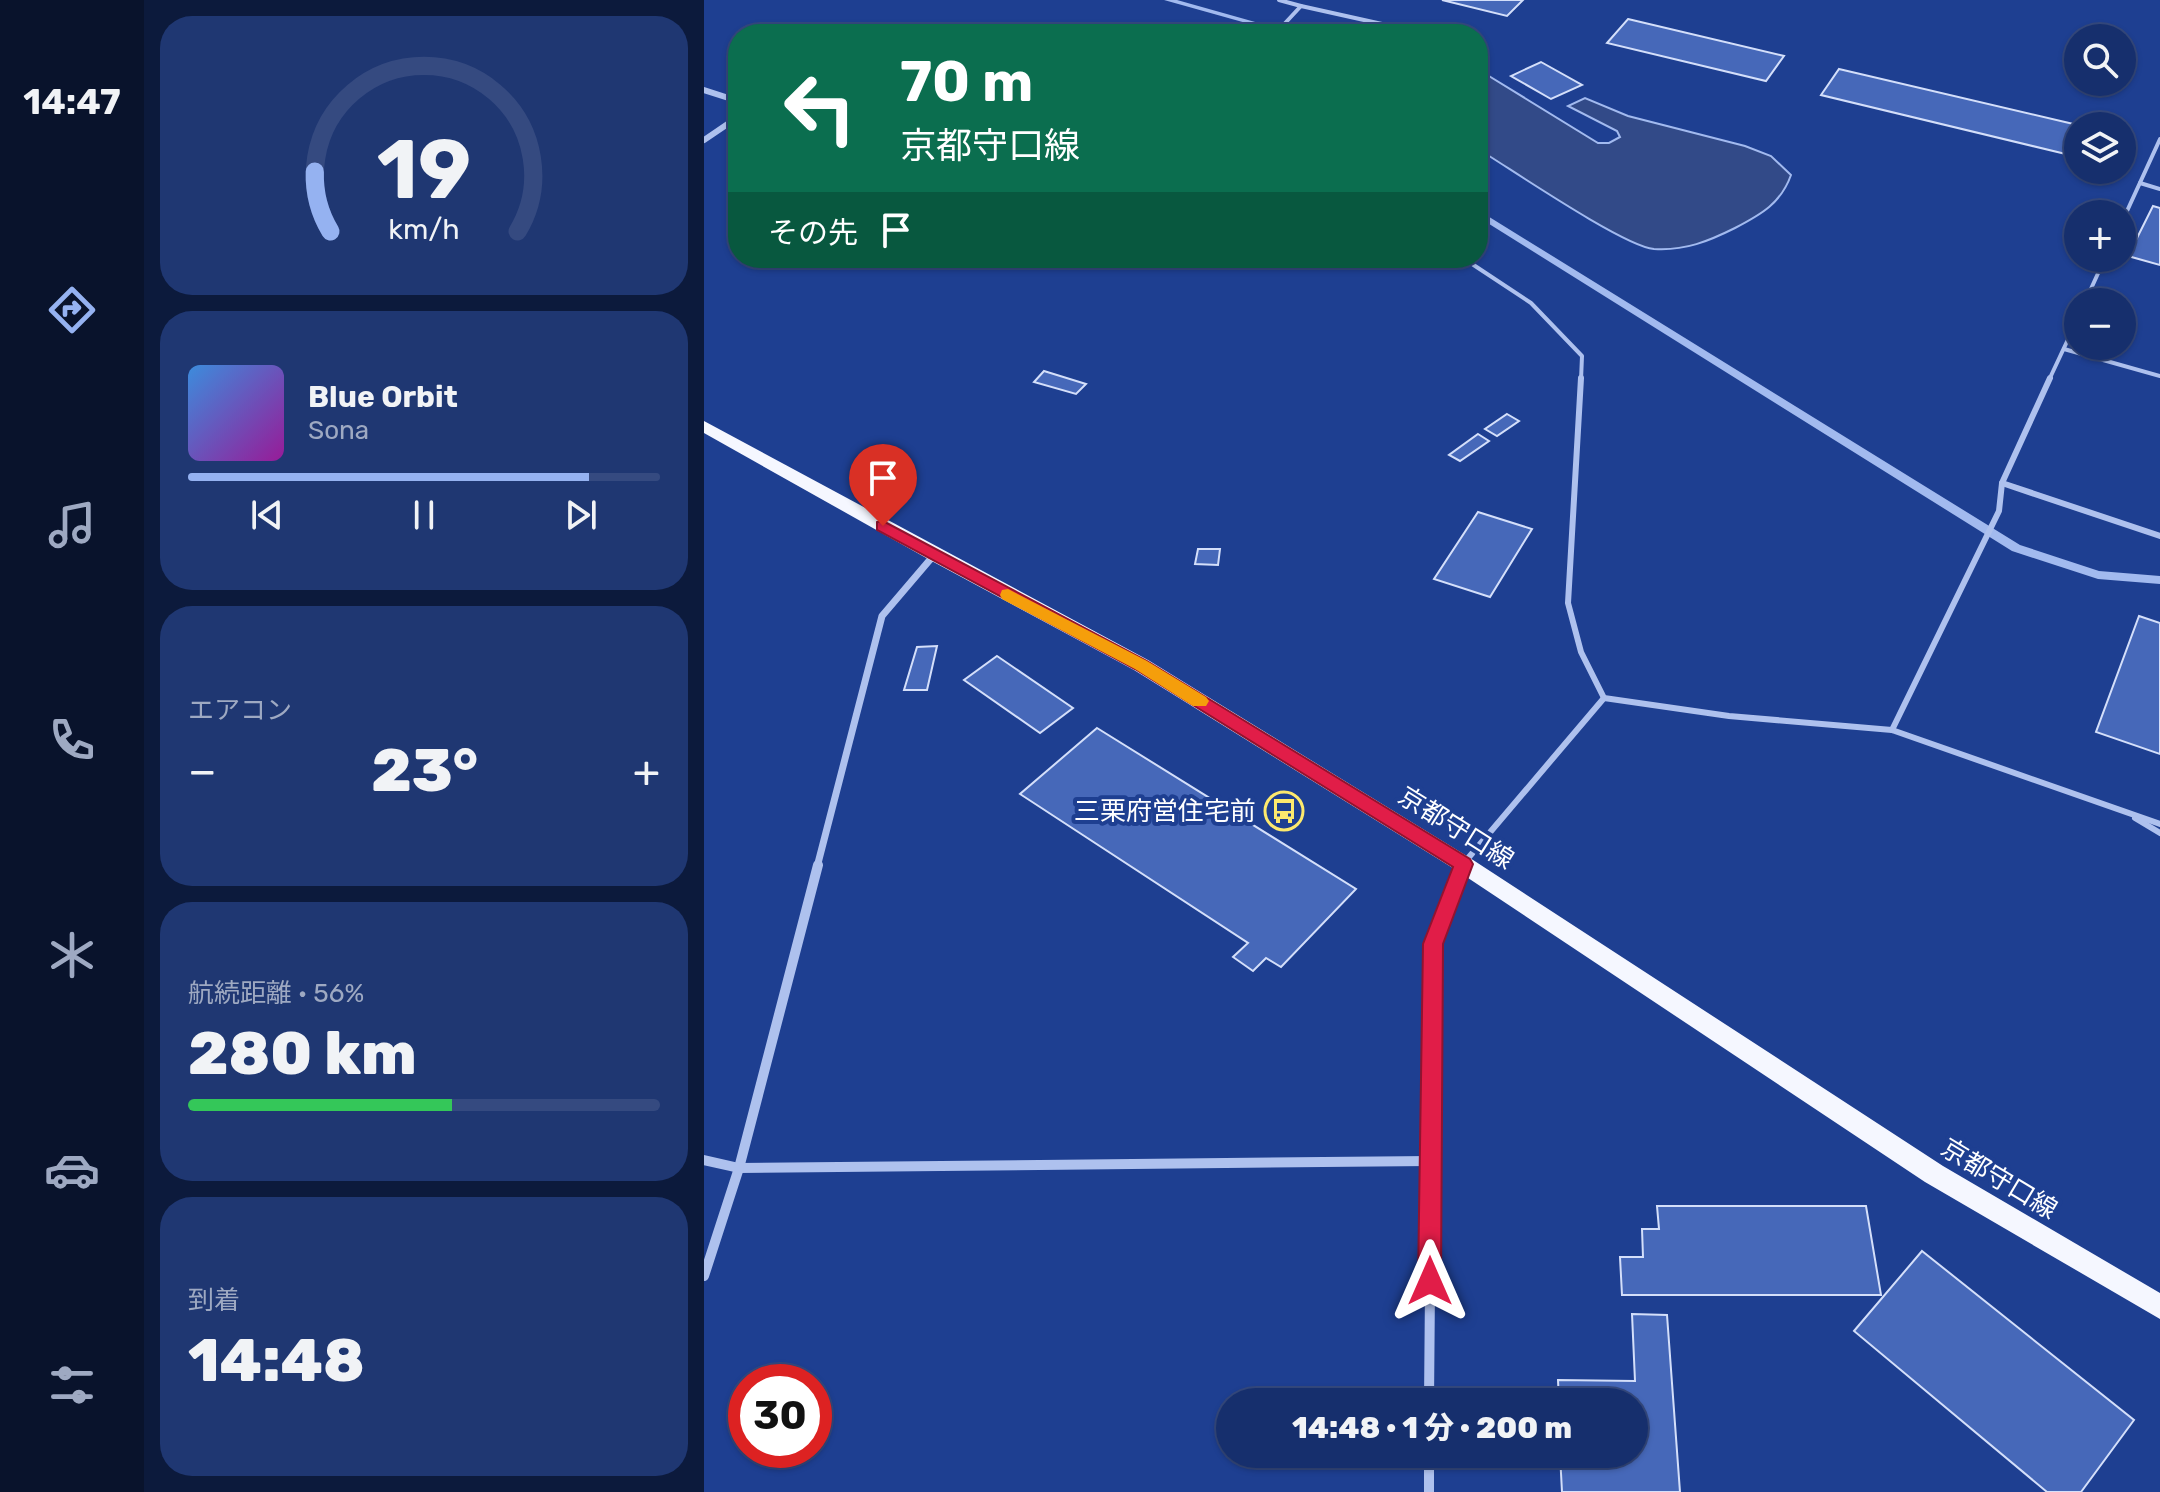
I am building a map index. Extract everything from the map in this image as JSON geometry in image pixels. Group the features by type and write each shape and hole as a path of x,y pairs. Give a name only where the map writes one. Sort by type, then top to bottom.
{"main road":[{"name":"京都守口線","path":"704,426 934,555 1141,665 1463,864 1934,1174 2160,1307"}],"street":[{"path":"704,90 728,98"},
{"path":"704,140 728,124"},
{"path":"704,1276 739,1168 882,616 934,555"},
{"path":"1429,1388 1433,944 1463,864"},
{"path":"704,1160 739,1168 1430,1161"},
{"path":"1429,1468 1429,1492"}],"lane":[{"path":"1279,0 1382,24"},
{"path":"1285,24 1301,6"},
{"path":"2132,200 2160,139"},
{"path":"2140,183 2160,189"},
{"path":"1478,268 1531,303 1582,356 1568,603 1581,652 1604,698"},
{"path":"1892,730 1999,511 2002,483 2064,349"},
{"path":"2103,360 2160,376"},
{"path":"2002,483 2160,536"},
{"path":"1604,698 1729,716 1892,730 2160,824"},
{"path":"1463,864 1604,698"},
{"path":"2121,810 2160,833"}],"water":[{"path":"1488,75 1598,143 1609,143 1620,137 1617,131 1568,106 1585,98 1628,116 1745,146 1771,156 1791,175 1782,193 1754,218 1725,233 1676,248 1654,249 1639,245 1488,155"}],"building":[{"path":"1442,0 1523,0 1507,16"},
{"path":"1628,19 1784,56 1766,81 1607,43"},
{"path":"1541,62 1582,85 1551,99 1511,76"},
{"path":"1839,69 2064,122 2064,154 1821,95"},
{"path":"2153,206 2160,208 2160,265 2136,258 2136,240"},
{"path":"1044,371 1086,384 1076,394 1034,382"},
{"path":"1507,414 1519,421 1497,436 1485,429"},
{"path":"1478,434 1489,441 1460,461 1449,455"},
{"path":"1478,512 1532,529 1490,597 1434,579"},
{"path":"1198,549 1220,549 1218,565 1195,564"},
{"path":"2139,616 2160,623 2160,754 2096,732"},
{"path":"937,646 927,690 904,690 917,647"},
{"path":"997,656 1073,708 1040,733 964,680"},
{"path":"1097,728 1356,889 1281,967 1266,958 1253,971 1233,957 1248,943 1020,794"},
{"path":"1275,801 1298,813 1293,819 1270,807"},
{"path":"1657,1206 1866,1206 1881,1295 1622,1295 1620,1257 1643,1257 1642,1229 1659,1229"},
{"path":"1922,1251 2134,1420 2081,1492 2047,1492 1854,1331"},
{"path":"1632,1314 1667,1315 1680,1492 1562,1492 1561,1468 1648,1468 1648,1388 1558,1388 1558,1380 1635,1381"}],"waterway":[{"path":"1168,0 1257,24"},
{"path":"1488,219 2016,548 2098,575 2160,580"}],"slow traffic":[{"path":"1008,595 1141,665 1200,701"}],"place":[{"name":"三栗府営住宅前","path":"1284,811"}],"route":[{"path":"883,526 1141,665 1463,864 1433,944 1430,1281"}]}
